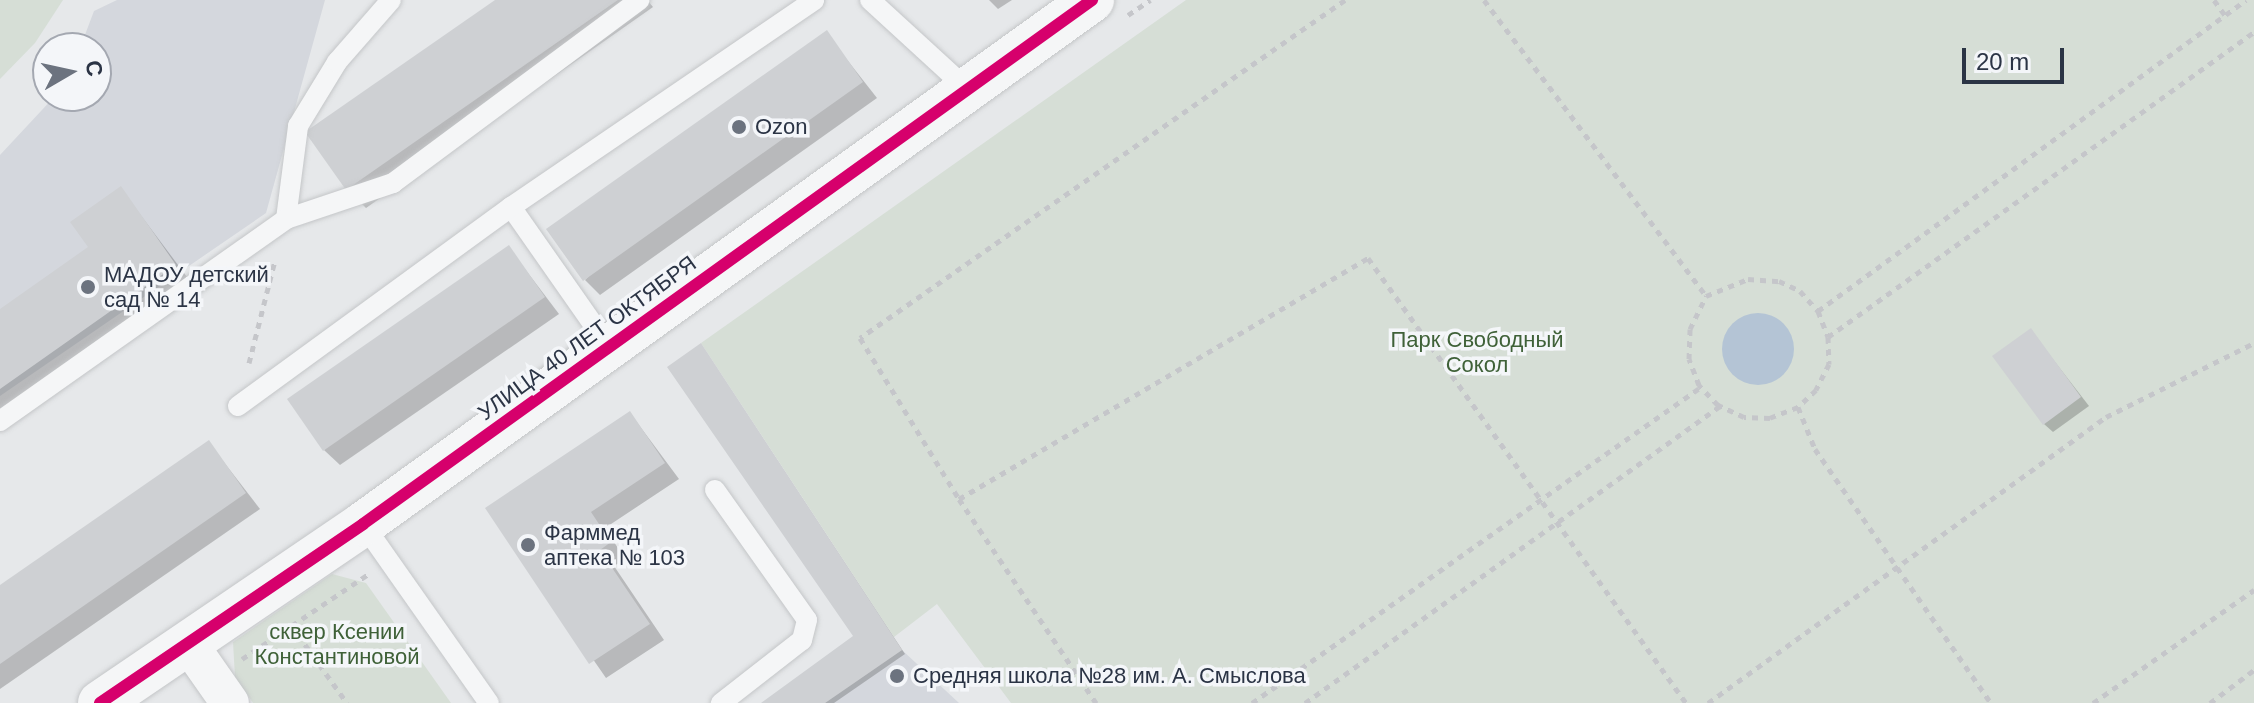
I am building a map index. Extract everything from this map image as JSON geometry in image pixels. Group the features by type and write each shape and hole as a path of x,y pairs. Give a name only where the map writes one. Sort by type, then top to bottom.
{"street":[{"name":"УЛИЦА 40 ЛЕТ ОКТЯБРЯ","path":"100,703 363,524 1092,0"},
{"path":"188,643 222,691"}],"lane":[{"path":"286,219 298,126 337,62 391,0"},
{"path":"0,421 286,219 393,183 639,0"},
{"path":"238,406 511,207 814,0"},
{"path":"870,0 967,89"},
{"path":"511,207 609,347"},
{"path":"715,490 807,620 802,640 721,703"},
{"path":"363,524 489,703"}],"path":[{"path":"1096,703 959,499 860,338 1345,0"},
{"path":"1484,0 1706,296"},
{"path":"2214,0 2225,15"},
{"path":"1818,311 2246,0"},
{"path":"1828,337 2254,32"},
{"path":"238,406 286,219"},
{"path":"959,499 1368,258 1686,703"},
{"path":"1748,279 1779,281 1800,291 1818,311 1828,337 1829,364 1816,390 1798,407 1770,418 1744,417 1720,406 1701,387 1689,359 1690,329 1706,296 1748,279"},
{"path":"1708,703 2106,417 2254,343"},
{"path":"1252,703 1701,387"},
{"path":"1305,703 1559,526 1720,406"},
{"path":"1798,407 1815,449 1991,703"},
{"path":"222,691 291,625 390,560"},
{"path":"2093,703 2254,590"},
{"path":"291,625 347,703"},
{"path":"2210,703 2254,670"}],"shaded area":[{"path":"117,0 325,0 266,213 0,396 0,155 40,112 112,112 112,32 86,32 94,11"},
{"name":"Средняя школа №28 им. А. Смыслова","path":"902,650 959,703 825,703"}],"green space":[{"path":"0,0 63,0 42,32 32,32 32,46 0,79"},
{"name":"Парк Свободный Сокол","path":"1186,0 2254,0 2254,703 1011,703 937,604 894,637 701,343"},
{"name":"сквер Ксении Константиновой","path":"332,574 366,583 451,703 253,703 235,677 233,642"}],"water":[{"path":"1765,313 1784,323 1792,335 1792,363 1784,375 1772,383 1751,385 1732,375 1724,363 1722,342 1732,323 1744,315"}],"building":[{"path":"495,0 618,0 346,190 305,132"},
{"path":"827,30 863,82 583,281 546,229"},
{"name":"МАДОУ детский сад № 14","path":"121,186 176,265 0,389 0,309 88,247 70,222"},
{"path":"509,245 545,297 323,451 287,399"},
{"path":"2031,328 2081,397 2043,425 1992,356"},
{"path":"701,343 902,650 825,703 761,703 853,636 667,367"},
{"path":"630,411 665,463 591,512 611,542 600,550 650,624 589,664 485,508"},
{"path":"209,440 246,493 0,664 0,585"}],"cycle path":[{"path":"100,703 363,524 1092,0"}],"place":[{"name":"Ozon","path":"739,127"},
{"name":"МАДОУ детский сад № 14","path":"88,287"},
{"name":"Фарммед аптека № 103","path":"528,545"},
{"name":"Средняя школа №28 им. А. Смыслова","path":"897,676"}]}
